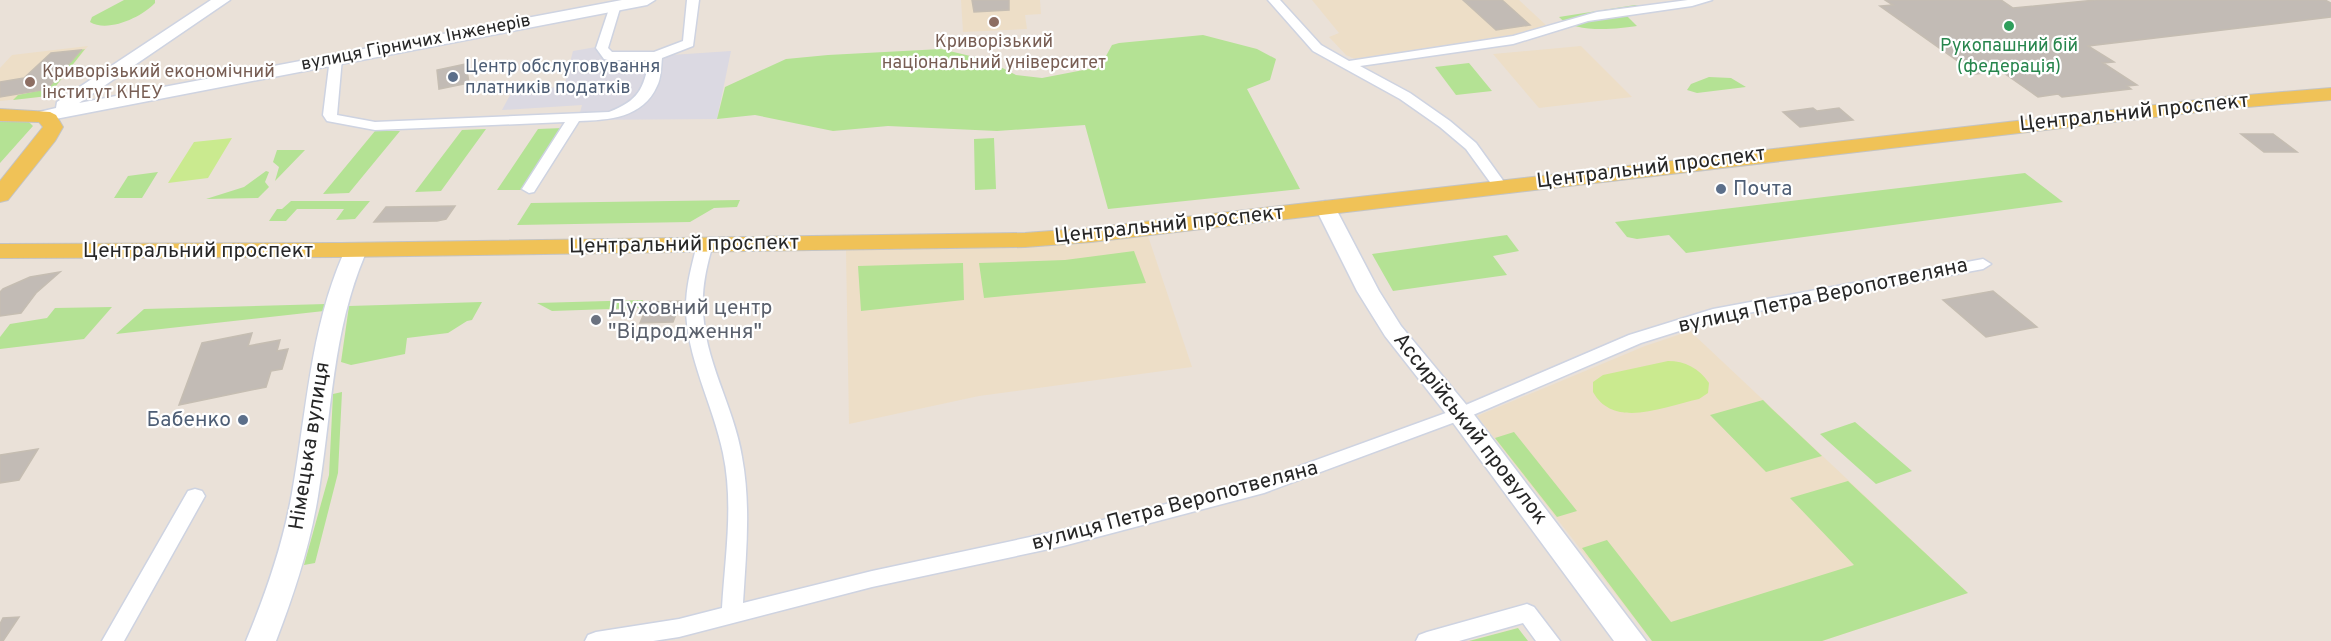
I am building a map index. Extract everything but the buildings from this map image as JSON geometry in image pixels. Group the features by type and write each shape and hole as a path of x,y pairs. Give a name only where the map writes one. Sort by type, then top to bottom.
{"main road":[{"name":"Центральний проспект","path":"0,251 356,250 1025,240 1091,236 1500,186 2247,100 2331,94"},
{"path":"0,115 44,116 52,123 52,132 0,195"}],"street":[{"path":"44,116 222,0"},
{"name":"вулиця Гірничих Інженерів","path":"44,116 647,0"},
{"path":"615,5 602,48 604,53 608,56 656,56 689,43 693,0"},
{"path":"1274,0 1306,39 1344,65 1405,96 1445,124 1471,146 1500,186"},
{"path":"1344,65 1513,40 1544,34 1555,26 1596,16 1706,0"},
{"path":"336,58 330,115 332,118 350,124 426,125 611,116 632,108 651,86 656,56"},
{"path":"529,189 575,117"},
{"name":"Ассирійський провулок","path":"1325,207 1368,291 1393,331 1460,414 1631,641"},
{"path":"705,244 695,275 693,296 699,345 731,446 737,485 732,614"},
{"name":"Німецька вулиця","path":"261,641 276,604 299,524 335,300 356,250"},
{"name":"вулиця Петра Веропотвеляна","path":"596,641 679,628 872,579 1063,538 1264,486 1460,414 1635,339 1681,323 1719,313 1983,264"},
{"path":"113,641 195,496"},
{"path":"1427,641 1527,613 1549,641"}],"shaded area":[{"name":"Криворізький національний університет","path":"961,0 1040,0 1041,14 1025,15 1027,29 963,32"},
{"path":"1312,0 1519,0 1547,26 1541,31 1355,59 1346,55 1329,37 1339,33"},
{"name":"Криворізький економічний інститут КНЕУ","path":"88,46 48,96 0,101 0,68 12,55"},
{"path":"602,46 604,53 656,56 731,51 717,119 578,120 582,105 502,110 511,93 564,86 573,51"},
{"path":"1581,46 1632,97 1539,108 1493,54"},
{"path":"1148,236 1192,367 979,396 849,424 846,250 1038,247"},
{"path":"1690,331 1968,593 1822,641 1652,641 1477,416 1645,346"}],"green space":[{"path":"124,0 155,0 155,3 133,18 115,25 97,25 90,22 92,17"},
{"path":"1635,5 1647,7 1624,13 1637,26 1607,29 1585,28 1575,26 1559,17"},
{"path":"1203,35 1257,49 1276,59 1270,80 1247,89 1300,189 1108,209 1085,125 997,131 888,126 833,131 755,115 717,119 725,87 786,59 941,49 987,60 1016,75 1042,78 1099,67 1106,62 1106,56 1112,45 1119,43"},
{"path":"85,49 48,96 13,100 18,95 47,89 81,50"},
{"path":"1469,63 1492,91 1456,95 1435,67"},
{"path":"1709,77 1731,78 1746,87 1697,93 1687,90 1691,84"},
{"path":"23,120 33,126 0,163 0,122"},
{"path":"563,128 523,190 497,190 538,129"},
{"path":"486,129 441,191 415,192 462,130"},
{"path":"375,131 400,131 349,193 323,194"},
{"path":"232,138 208,178 168,183 194,142"},
{"path":"994,138 996,189 975,190 974,139"},
{"path":"277,150 305,150 275,181 279,167 273,162"},
{"path":"266,171 269,172 265,182 269,187 258,198 206,199 244,187"},
{"path":"158,172 142,198 114,198 128,176"},
{"path":"2025,173 2063,202 1686,253 1669,235 1637,239 1627,237 1615,222"},
{"path":"740,200 737,207 714,208 690,222 517,225 531,203"},
{"path":"291,201 370,201 355,219 336,220 344,209 297,209 286,221 269,221 277,209 282,209"},
{"path":"1507,235 1519,251 1493,256 1507,275 1393,291 1372,254"},
{"path":"1134,251 1146,283 984,298 979,263 1065,260"},
{"path":"963,263 964,300 861,311 858,266"},
{"path":"643,300 640,308 552,311 537,303"},
{"path":"482,302 472,320 448,333 407,338 405,354 351,365 341,362 349,306"},
{"path":"326,304 324,311 116,334 144,309"},
{"path":"112,307 84,339 0,349 0,337 10,324 47,318 55,308"},
{"path":"1668,361 1680,362 1696,369 1709,383 1708,393 1699,399 1656,410 1627,413 1614,410 1602,403 1593,392 1593,382 1603,375"},
{"path":"342,392 338,473 315,563 304,565 329,475 333,394"},
{"path":"1763,400 1822,456 1766,472 1710,415"},
{"path":"1855,422 1912,471 1876,484 1820,434"},
{"path":"1514,432 1577,511 1557,517 1495,438"},
{"path":"1848,481 1968,593 1822,641 1652,641 1582,548 1607,540 1671,622 1854,565 1790,498"},
{"path":"1518,628 1528,641 1469,641"}],"place":[{"name":"Криворізький національний університет","path":"994,22"},
{"name":"Рукопашний бій (федерація)","path":"2009,26"},
{"name":"Центр обслуговування платників податків","path":"453,77"},
{"name":"Криворізький економічний інститут КНЕУ","path":"30,82"},
{"name":"Почта","path":"1721,189"},
{"name":"Духовний центр \"Відродження\"","path":"596,320"},
{"name":"Бабенко","path":"243,420"}]}
